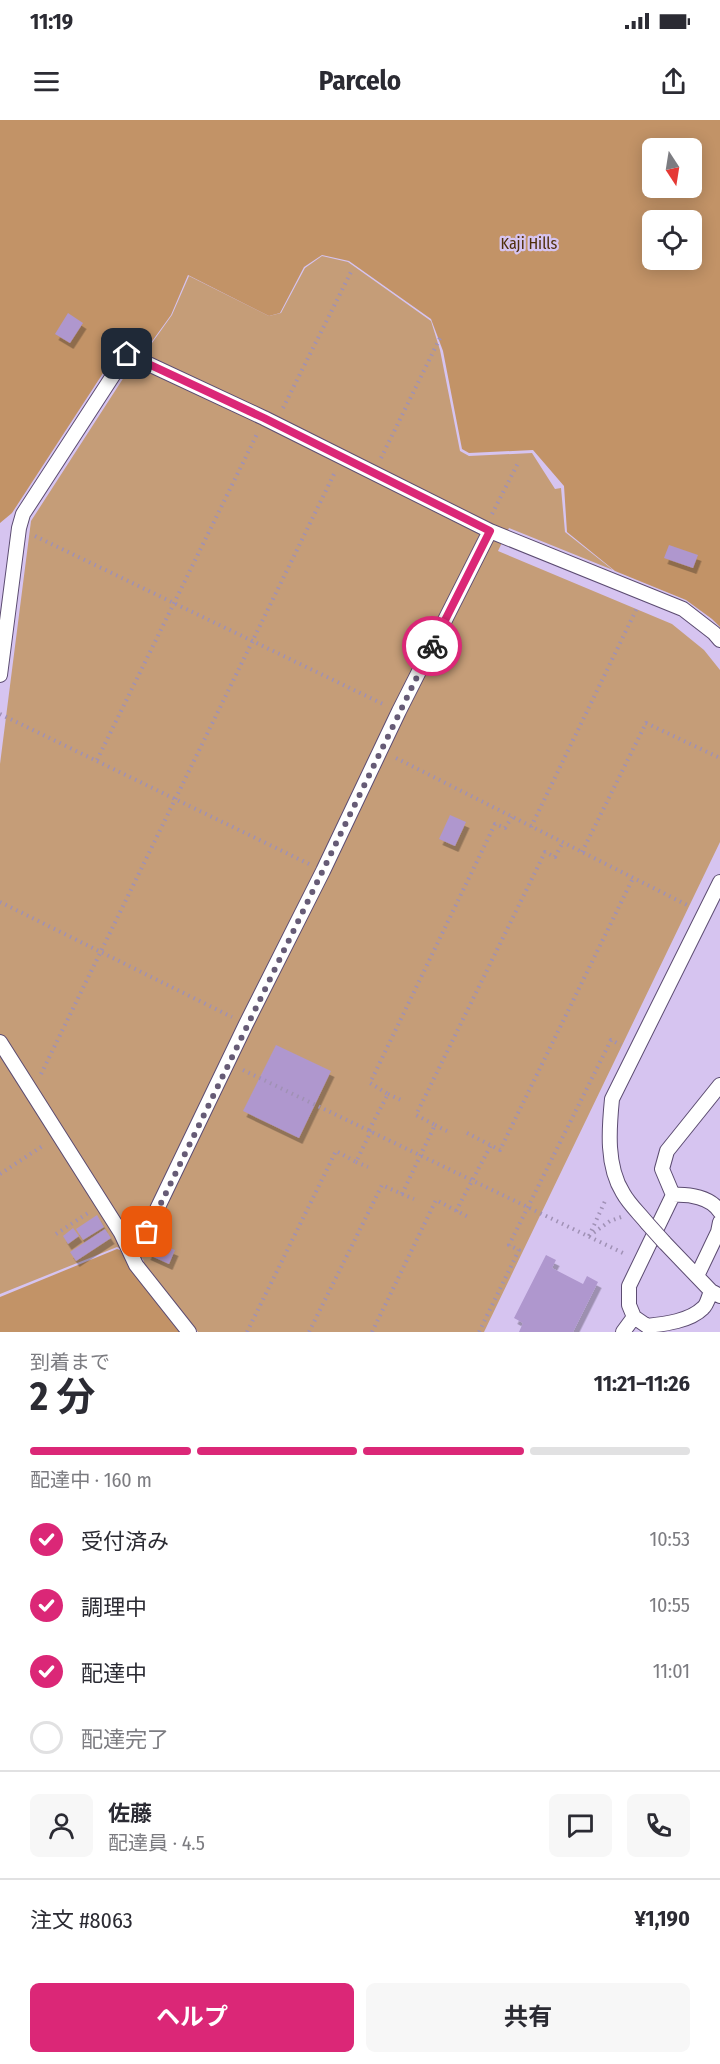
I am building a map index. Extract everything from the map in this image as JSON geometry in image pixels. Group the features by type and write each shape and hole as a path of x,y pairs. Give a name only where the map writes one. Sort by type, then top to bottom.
{"lane":[{"path":"0,675 19,528 28,506 127,354 270,421 487,530 683,609 720,640"},
{"path":"121,1233 147,1232 487,530"},
{"path":"720,882 612,1099 609,1131 613,1168 622,1192 647,1223 664,1242 716,1293 704,1308 690,1316 670,1323 647,1326 634,1317 628,1305 629,1286 673,1195 662,1169 667,1151 720,1085"},
{"path":"0,1042 121,1233 136,1265 189,1332"},
{"path":"673,1195 691,1194 717,1207 720,1212"},
{"path":"697,1276 718,1232 720,1222"},
{"path":"623,1332 634,1317"}],"path":[{"path":"97,760 174,602 351,272"},
{"path":"374,474 440,338"},
{"path":"32,1092 342,458"},
{"path":"487,530 519,461"},
{"path":"19,528 399,711"},
{"path":"531,827 639,605"},
{"path":"0,714 323,871"},
{"path":"582,852 646,723 720,758"},
{"path":"380,750 703,914"},
{"path":"401,1101 370,1083 495,824 506,828 512,817"},
{"path":"447,1131 416,1115 545,852 555,857 563,842"},
{"path":"467,1132 500,1150 633,878"},
{"path":"0,902 246,1024"},
{"path":"479,1332 519,1250 509,1245 611,1040 635,1052"},
{"path":"228,1063 623,1253"},
{"path":"356,1161 388,1094"},
{"path":"402,1194 435,1125"},
{"path":"0,1174 60,1135"},
{"path":"456,1211 491,1145"},
{"path":"247,1332 336,1151 368,1167"},
{"path":"309,1332 382,1185 414,1199"},
{"path":"589,1236 609,1192"},
{"path":"372,1332 436,1200 470,1218"},
{"path":"56,1234 103,1204"},
{"path":"589,1236 609,1221 625,1216"}],"shaded area":[{"path":"322,256 348,262 431,321 440,350 460,451 469,456 532,453 555,489 561,488 565,532 613,570 509,528 498,551 672,624 704,650 720,670 720,842 484,1332 198,1332 145,1266 143,1259 117,1247 0,1294 0,764 31,521 126,374 139,371 147,350 172,315 189,276 269,316 281,313 305,268"}],"green space":[{"name":"Kaji Hills","path":"0,120 720,120 720,627 686,600 615,571 567,532 564,486 533,450 469,453 462,449 443,351 431,319 349,261 322,255 304,267 280,313 269,316 188,275 171,315 145,351 128,342 122,344 12,513 0,523"},
{"path":"117,1249 181,1332 0,1332 0,1297"}],"building":[{"path":"68,313 83,323 70,343 55,334"},
{"path":"669,545 698,555 693,568 664,558"},
{"path":"450,815 466,822 455,846 439,839"},
{"path":"276,1045 331,1071 299,1138 243,1111"},
{"path":"97,1215 104,1227 83,1240 76,1229"},
{"path":"73,1228 79,1236 68,1244 63,1236"},
{"path":"105,1229 111,1238 76,1261 70,1252"},
{"path":"153,1241 175,1250 169,1264 147,1254"},
{"path":"546,1255 556,1260 552,1268 583,1284 587,1276 598,1282 573,1332 519,1332 523,1323 514,1318"}],"way so far":[{"path":"147,1232 246,1024 432,646"}],"route":[{"path":"127,354 264,418 490,531 432,646"}]}
